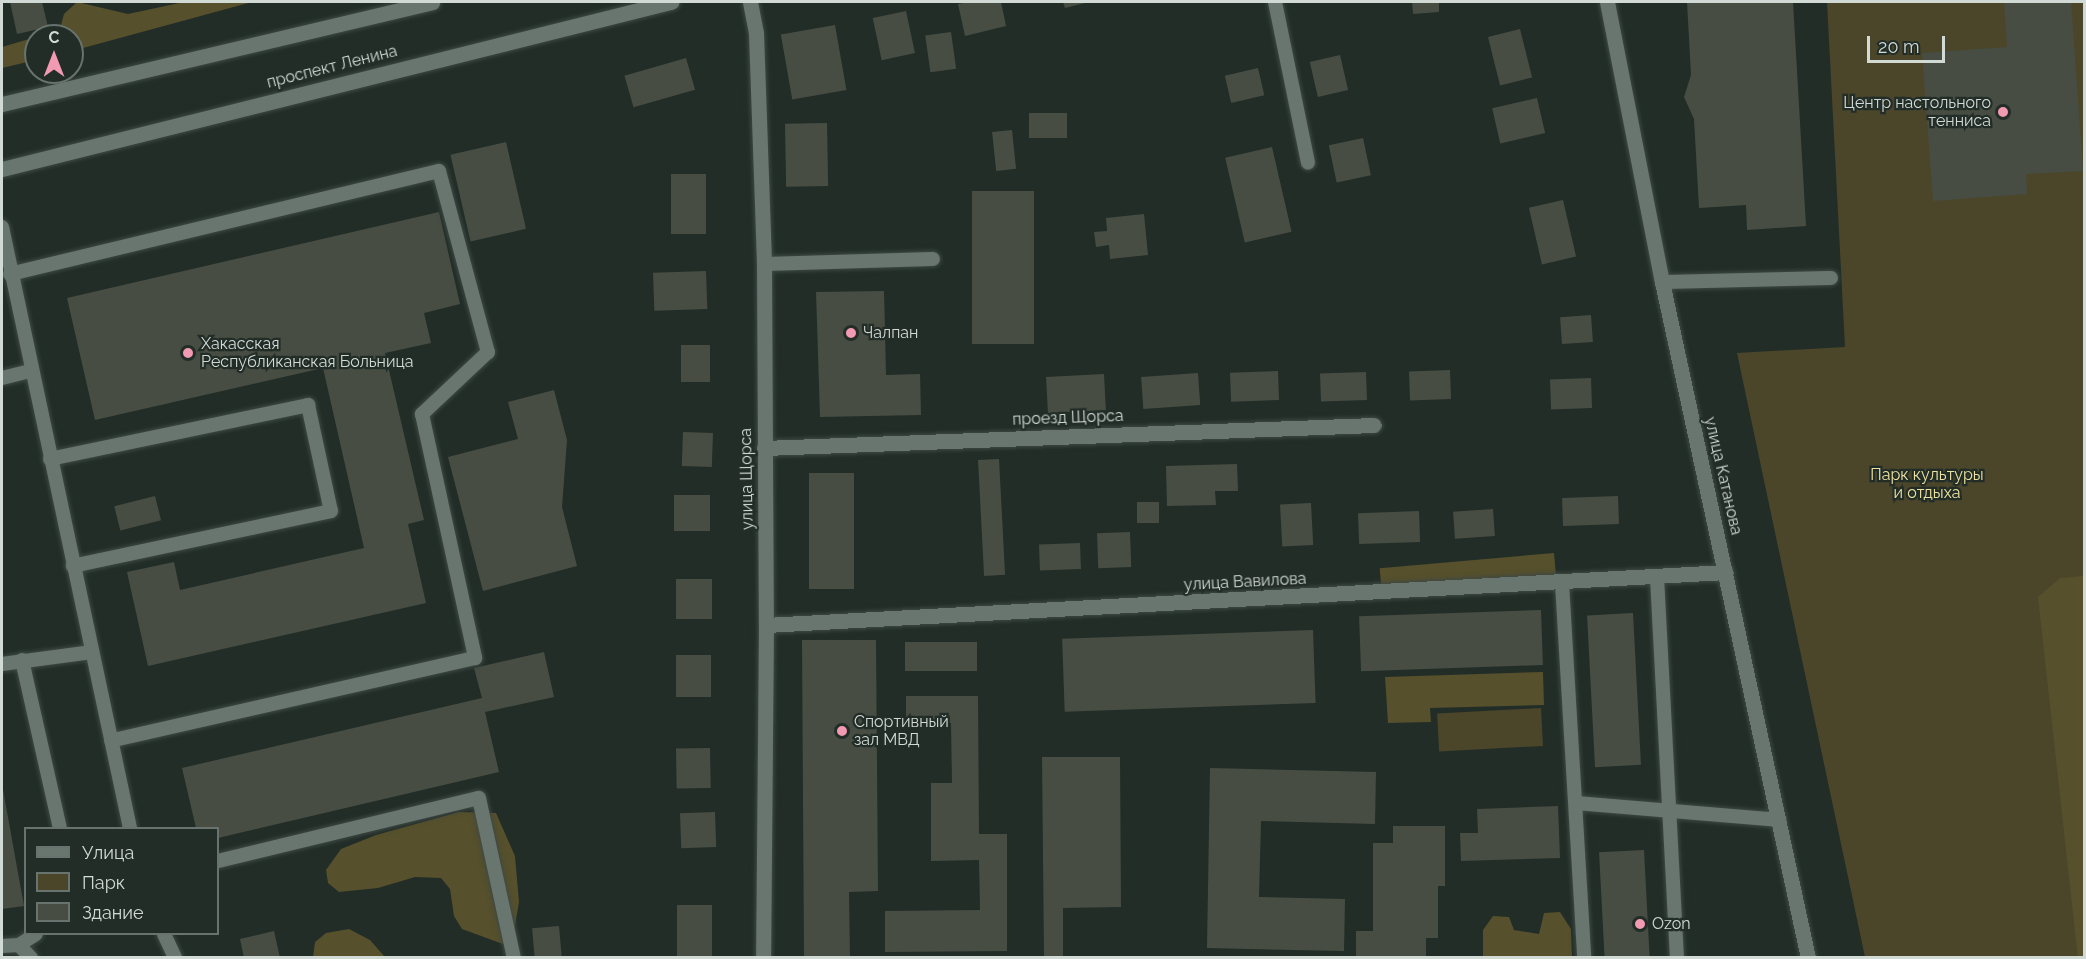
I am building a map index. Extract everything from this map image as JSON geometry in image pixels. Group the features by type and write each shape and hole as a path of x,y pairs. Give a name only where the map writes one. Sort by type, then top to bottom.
{"street":[{"path":"2,104 432,2"},
{"name":"проспект Ленина","path":"2,170 671,2"},
{"name":"улица Щорса","path":"750,2 756,33 764,264 766,625 763,957"},
{"name":"улица Катанова","path":"1607,2 1662,282 1808,957"},
{"name":"проезд Щорса","path":"764,448 1374,425"},
{"name":"улица Вавилова","path":"766,625 1562,583 1726,572"}],"lane":[{"path":"1275,2 1308,163"},
{"path":"10,274 439,171 488,352 422,414 475,658 111,741"},
{"path":"2,227 10,274 130,827"},
{"path":"764,264 933,259"},
{"path":"1662,282 1831,278"},
{"path":"2,378 31,371"},
{"path":"50,459 308,405 331,512 73,566"},
{"path":"1657,577 1677,957"},
{"path":"1562,583 1577,803 1584,957"},
{"path":"2,664 92,652"},
{"path":"22,660 60,827"},
{"path":"219,861 479,798 514,957"},
{"path":"1577,803 1779,820"},
{"path":"2,946 19,945 33,935"},
{"path":"165,935 175,957"},
{"path":"19,945 31,957"}],"green space":[{"name":"Парк культуры и отдыха","path":"1827,2 2084,2 2084,957 1865,957 1737,353 1845,347"},
{"path":"1541,708 1543,746 1439,751 1437,713"}],"shaded area":[{"path":"77,2 128,14 184,2 252,2 84,48 84,24 61,24 64,14"},
{"path":"24,41 24,63 2,68 2,47"},
{"path":"1554,553 1556,576 1382,591 1380,568"},
{"path":"2084,576 2084,957 2078,958 2038,597 2060,578"},
{"path":"1543,672 1544,705 1430,708 1431,722 1388,723 1385,677"},
{"path":"459,812 496,813 515,856 519,902 513,937 503,944 462,929 454,916 450,889 441,878 415,877 378,888 339,892 328,883 326,870 341,849 376,835"},
{"path":"1560,912 1571,929 1572,957 1483,957 1483,930 1493,916 1509,917 1514,930 1539,934 1544,913"},
{"path":"349,929 370,940 385,957 313,957 315,942 326,933"}],"building":[{"path":"10,2 42,2 47,24 24,24 24,32 17,34"},
{"path":"1001,2 1006,26 965,36 958,4"},
{"path":"1063,2 1089,2 1065,8"},
{"path":"1412,2 1439,2 1439,12 1413,14"},
{"path":"1687,2 1793,2 1806,226 1747,230 1746,205 1699,208 1694,119 1684,97 1691,75"},
{"name":"Центр настольного тенниса","path":"2004,2 2071,2 2083,171 2026,174 2027,194 1933,201 1922,53 2007,47"},
{"path":"906,11 915,53 882,60 873,18"},
{"path":"835,25 846,90 792,100 781,35"},
{"path":"1520,29 1532,78 1500,85 1488,37"},
{"path":"951,32 956,69 930,72 925,36"},
{"path":"1340,55 1348,90 1318,97 1310,62"},
{"path":"686,58 695,90 634,107 624,76"},
{"path":"1258,68 1264,95 1231,103 1225,76"},
{"path":"1537,98 1545,133 1500,143 1492,108"},
{"path":"1029,113 1067,113 1067,138 1029,138"},
{"path":"827,123 828,186 786,187 785,124"},
{"path":"1012,130 1016,169 996,171 992,132"},
{"path":"1363,138 1371,175 1337,182 1329,145"},
{"path":"506,142 526,229 470,242 450,155"},
{"path":"1272,147 1292,232 1245,243 1225,158"},
{"path":"671,174 706,174 706,234 671,234"},
{"path":"972,191 1034,191 1034,344 972,344"},
{"path":"1563,200 1576,257 1542,264 1529,208"},
{"path":"439,212 460,304 424,313 431,343 385,353 424,520 408,524 426,603 148,666 127,572 174,562 180,590 364,548 323,368 95,420 67,298"},
{"path":"1144,214 1148,255 1110,259 1109,245 1096,247 1094,232 1107,231 1106,218"},
{"path":"706,271 707,309 654,311 653,273"},
{"name":"Чалпан","path":"884,291 886,375 920,374 921,415 820,417 816,292"},
{"path":"1591,315 1593,342 1562,344 1560,317"},
{"path":"681,345 710,345 710,382 681,382"},
{"path":"1450,370 1451,399 1410,400 1409,371"},
{"path":"1278,371 1279,400 1231,402 1230,373"},
{"path":"1366,372 1367,400 1321,402 1320,374"},
{"path":"1198,373 1200,405 1143,409 1141,377"},
{"path":"1104,374 1106,410 1048,413 1046,377"},
{"path":"1591,378 1592,408 1551,409 1550,379"},
{"path":"554,390 567,440 562,507 577,566 483,591 448,457 518,439 508,402"},
{"path":"683,432 713,433 712,467 682,466"},
{"path":"999,459 1005,575 984,576 978,460"},
{"path":"1237,464 1238,491 1215,491 1216,505 1167,506 1166,466"},
{"path":"809,473 854,473 854,589 809,589"},
{"path":"674,495 710,495 710,531 674,531"},
{"path":"155,496 161,520 120,530 114,506"},
{"path":"1618,496 1619,524 1563,526 1562,498"},
{"path":"1137,502 1159,502 1159,523 1137,523"},
{"path":"1311,503 1313,545 1282,547 1280,505"},
{"path":"1493,509 1495,536 1455,539 1453,512"},
{"path":"1419,511 1420,542 1359,544 1358,513"},
{"path":"1130,532 1131,567 1098,568 1097,533"},
{"path":"1080,543 1081,569 1040,570 1039,544"},
{"path":"676,579 712,579 712,619 676,619"},
{"path":"1541,610 1543,665 1361,671 1359,616"},
{"path":"1633,613 1641,765 1595,767 1587,615"},
{"path":"1313,630 1316,703 1065,712 1062,639"},
{"path":"802,640 876,640 878,891 849,892 850,958 804,958"},
{"path":"905,642 977,642 977,671 905,671"},
{"path":"544,652 554,697 485,712 499,772 219,838 219,827 196,827 182,768 482,698 474,668"},
{"path":"676,655 711,655 711,697 676,697"},
{"path":"906,696 978,696 979,834 1007,834 1007,951 885,952 885,911 980,910 979,860 931,861 931,783 952,783 951,723 906,723"},
{"path":"710,748 711,788 677,789 676,749"},
{"path":"1042,757 1120,757 1121,907 1063,908 1063,958 1044,958"},
{"path":"1210,768 1376,772 1375,824 1261,821 1259,897 1345,899 1344,951 1207,948"},
{"path":"2,784 24,906 2,909"},
{"path":"1558,806 1560,858 1461,861 1460,833 1478,833 1477,809"},
{"path":"715,812 716,847 681,848 680,813"},
{"path":"1393,826 1445,826 1445,886 1438,886 1438,938 1426,938 1426,958 1356,958 1356,931 1373,931 1373,843 1393,843"},
{"path":"1644,850 1650,958 1605,958 1599,852"},
{"path":"677,905 712,905 712,958 677,958"},
{"path":"559,926 562,958 535,958 532,928"},
{"path":"274,931 280,958 244,958 240,939"}],"place":[{"name":"Центр настольного тенниса","path":"2003,112"},
{"name":"Чалпан","path":"851,333"},
{"name":"Хакасская Республиканская Больница","path":"188,353"},
{"name":"Спортивный зал МВД","path":"842,731"},
{"name":"Ozon","path":"1640,924"}]}
